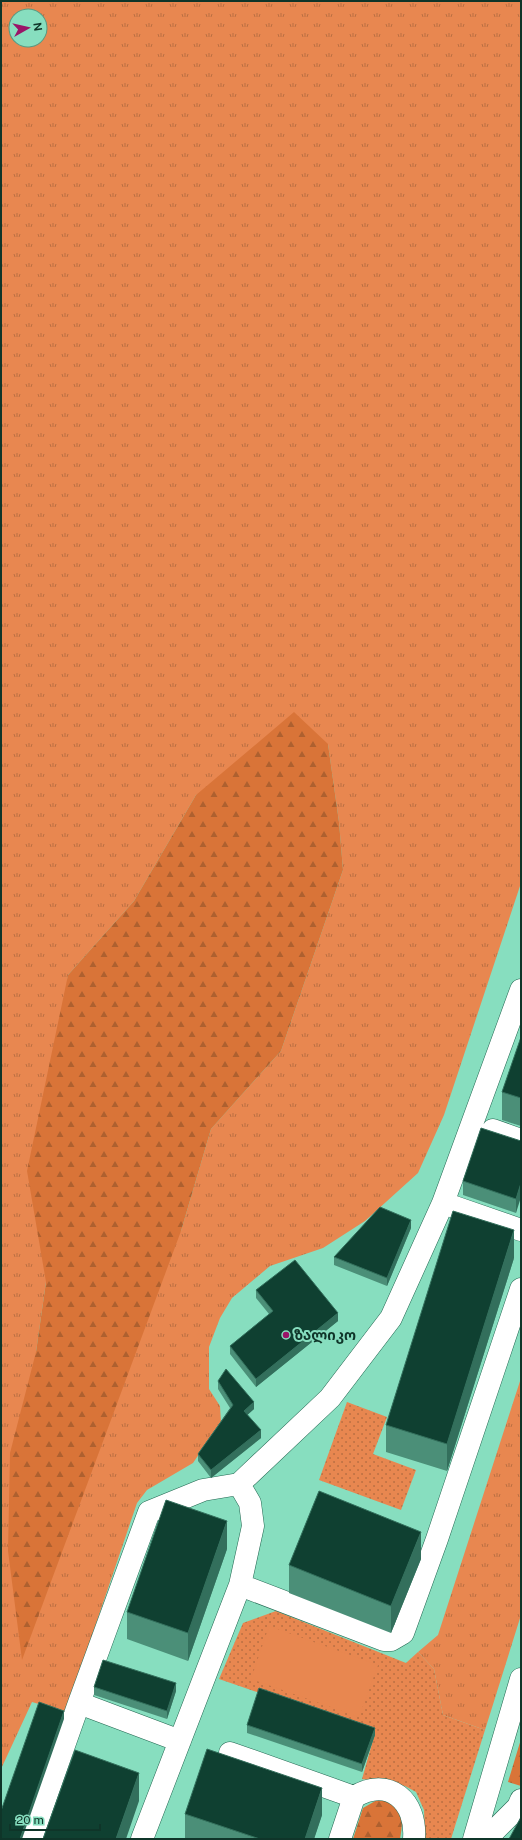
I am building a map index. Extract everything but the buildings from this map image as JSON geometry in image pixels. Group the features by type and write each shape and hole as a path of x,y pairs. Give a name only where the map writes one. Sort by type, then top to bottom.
{"street":[{"path":"31,1839 79,1703 150,1512 203,1490 239,1484 330,1398 391,1318 443,1203 521,990"},
{"path":"493,1130 521,1140"},
{"path":"443,1203 521,1230"},
{"path":"240,1585 384,1640 391,1640 403,1633 428,1536 521,1289"},
{"path":"142,1839 240,1585 253,1526 250,1503 239,1484"},
{"path":"474,1839 521,1679"},
{"path":"79,1703 180,1740"},
{"path":"230,1753 354,1796"},
{"path":"340,1839 354,1796 364,1791 375,1789 386,1789 397,1794 412,1815 414,1839"},
{"path":"486,1839 518,1807 521,1800"}],"green space":[{"path":"1,1 521,1 521,883 444,1115 418,1173 365,1221 323,1248 270,1266 232,1298 220,1318 209,1347 209,1389 220,1406 221,1422 193,1463 147,1490 137,1503 66,1712 32,1702 1,1769","holes":["328,744 339,822 343,870 281,1051 211,1129 181,1231 36,1352 46,1282 68,975 134,901 196,795"]},
{"path":"294,712 328,744 339,822 343,870 281,1051 211,1129 181,1231 22,1660 8,1551 10,1453 36,1352 46,1282 27,1171 68,975 134,901 196,795"},
{"path":"521,1378 521,1615 485,1730 443,1715 434,1669 418,1652 438,1635"},
{"path":"347,1402 387,1417 373,1454 416,1470 401,1510 319,1480"},
{"path":"276,1611 406,1663 418,1652 434,1669 443,1715 485,1730 451,1839 425,1839 424,1810 416,1792 405,1786 362,1779 375,1733 219,1679 243,1623"},
{"path":"269,1626 378,1665 359,1717 251,1679"},
{"path":"521,1739 521,1786 508,1782"},
{"path":"377,1800 393,1803 400,1812 402,1824 400,1839 353,1839 363,1808"}],"place":[{"name":"ზალიკო","path":"286,1335"}]}
